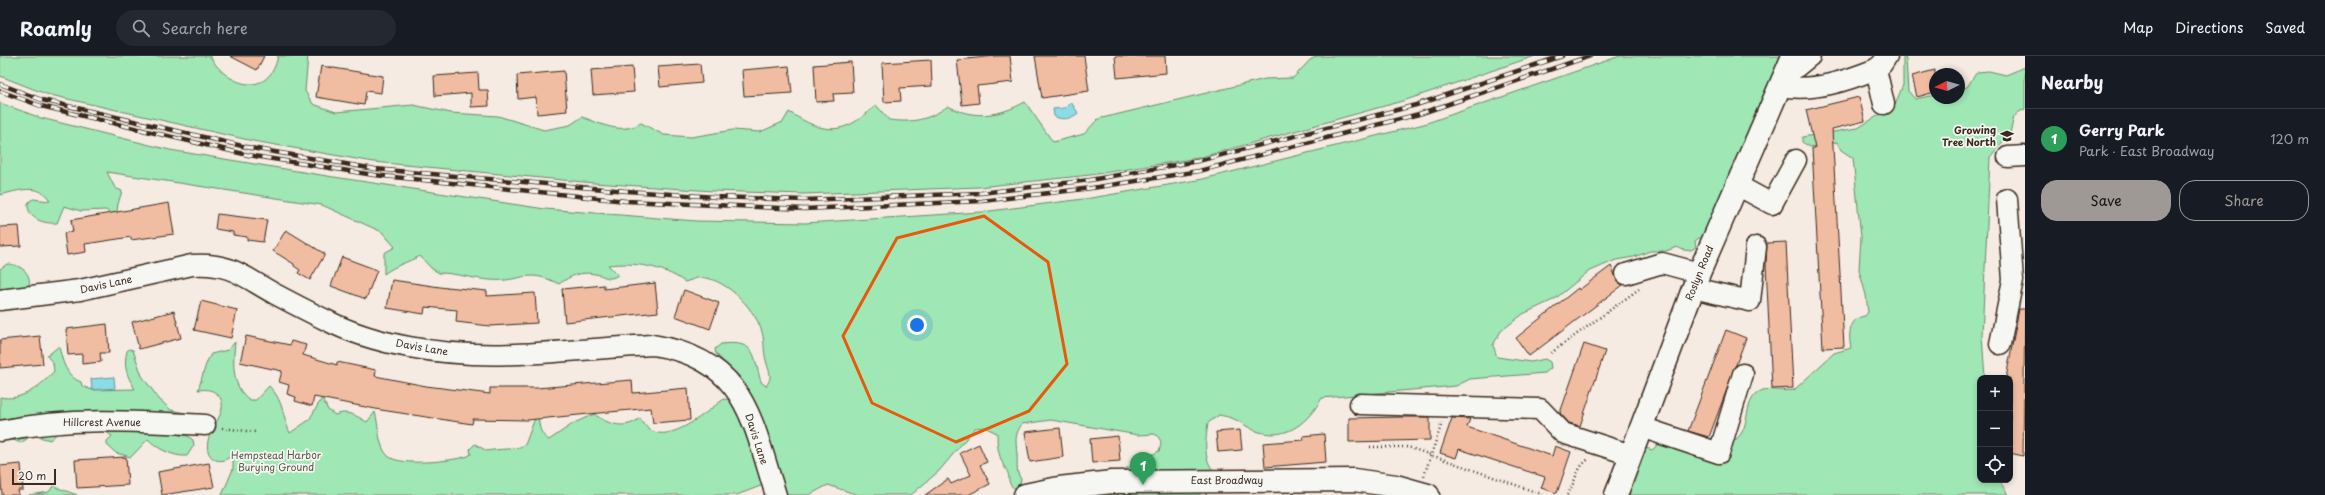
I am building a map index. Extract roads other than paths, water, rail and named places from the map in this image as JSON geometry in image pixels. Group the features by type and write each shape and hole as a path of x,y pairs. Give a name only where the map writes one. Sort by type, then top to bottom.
{"main road":[{"name":"Roslyn Road","path":"1616,495 1696,280 1793,56"},
{"name":"East Broadway","path":"1025,495 1059,488 1112,482 1175,488 1354,480 1370,481 1423,494"}],"street":[{"path":"1810,56 1790,73 1781,86 1799,89 1811,88 1881,62 1884,104"},
{"path":"1737,185 1772,204 1796,160"},
{"path":"2000,344 2017,302 2013,280 2007,199"},
{"path":"1626,274 1662,262 1696,280 1750,301 1756,247"},
{"name":"Davis Lane","path":"0,300 80,290 192,265 209,264 243,273 274,294 328,321 365,335 409,347 467,355 500,356 653,345 678,349 700,358 736,389 748,410 776,495"},
{"path":"1641,427 1719,453 1743,374"},
{"path":"1360,404 1540,409 1563,433 1630,455"},
{"name":"Hillcrest Avenue","path":"0,431 28,425 82,420 205,426"}],"water":[{"path":"1071,102 1078,113 1066,119 1054,116 1053,109 1065,108"},
{"path":"114,377 115,388 92,390 91,379"}],"railway":[{"path":"0,84 42,100 251,148 375,169 627,191 716,197 804,200 981,193 1090,180 1198,161 1416,105 1562,56"},
{"path":"0,91 41,106 248,155 374,175 626,201 804,209 982,201 1092,188 1199,171 1419,114 1590,56"}],"place":[{"name":"Growing Tree North","path":"2007,136"},
{"name":"Gerry Park","path":"1143,485"}],"park label":[{"name":"Hempstead Harbor Burying Ground","path":"276,460"}]}
